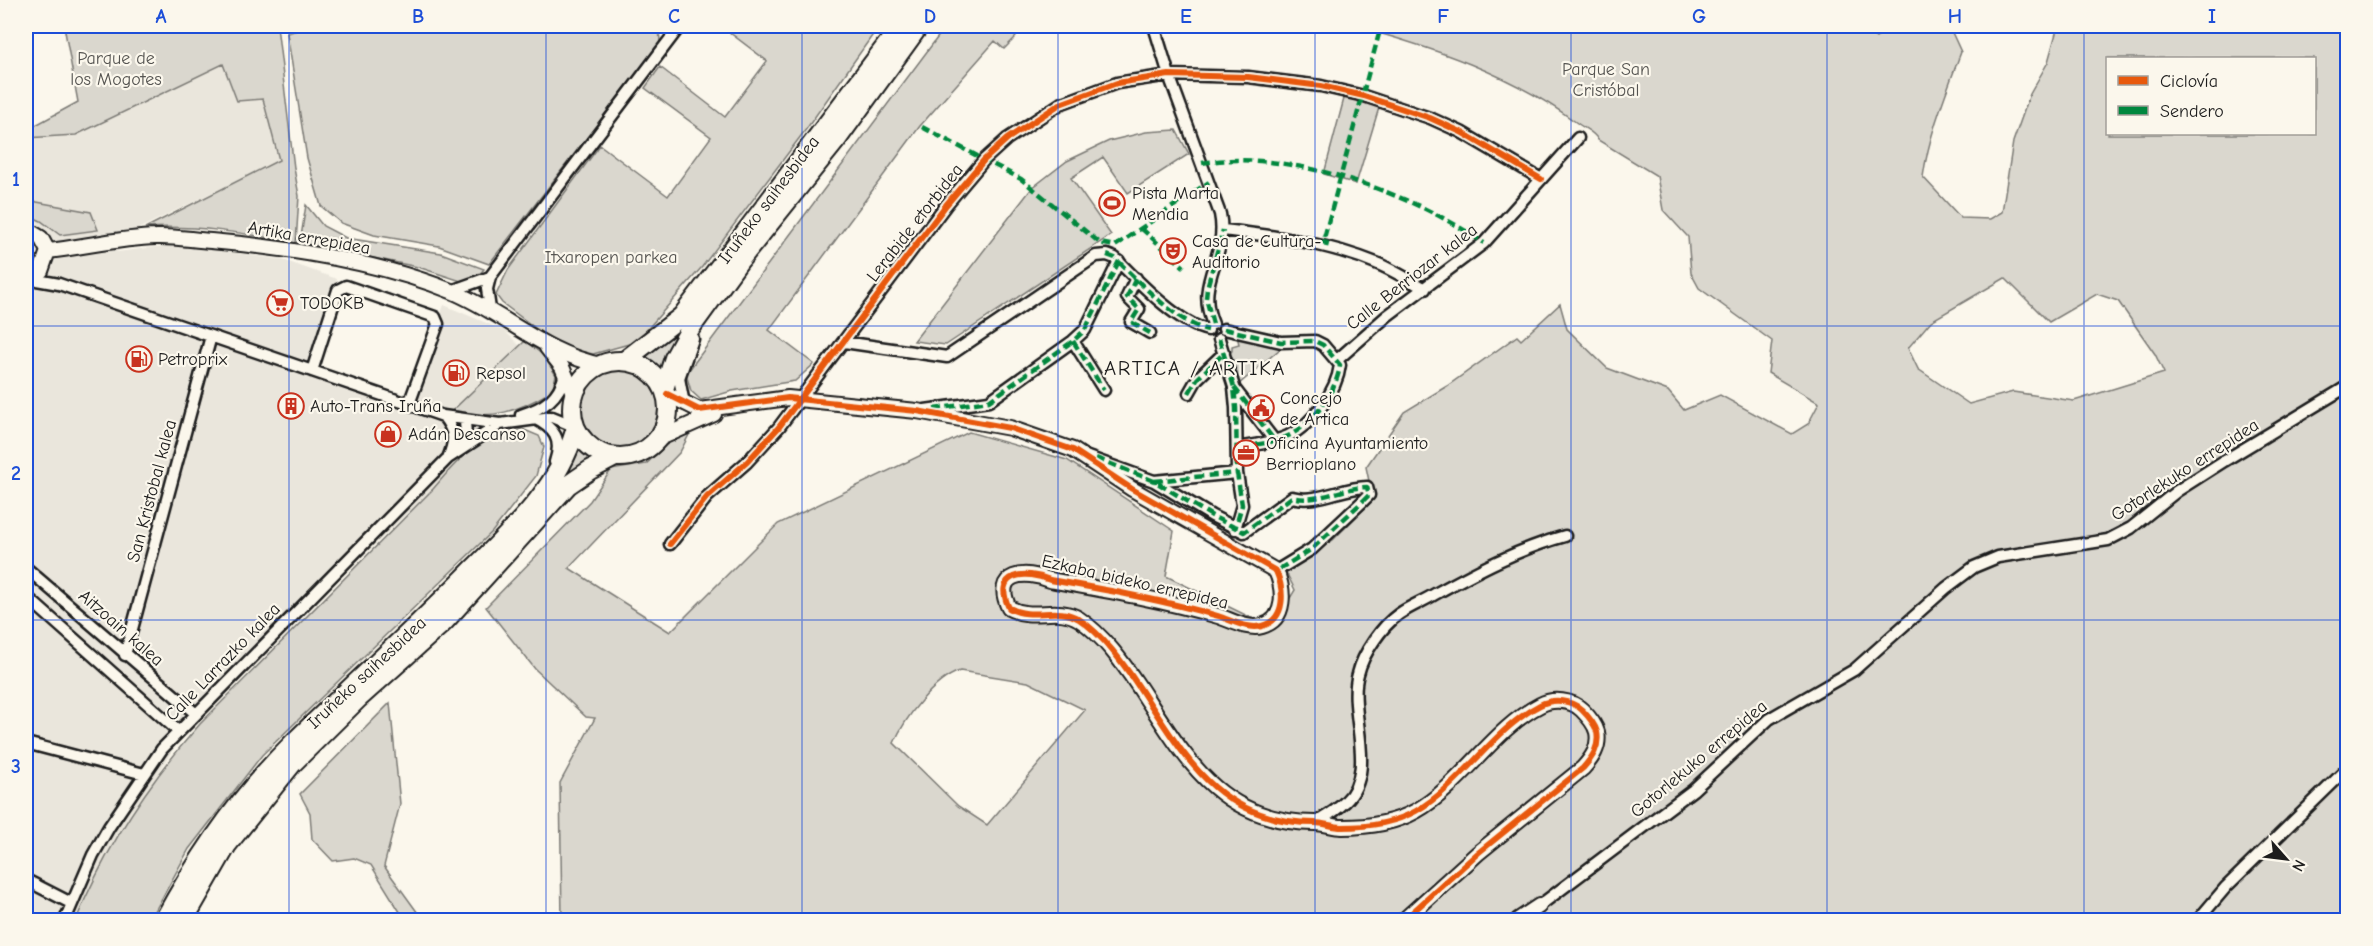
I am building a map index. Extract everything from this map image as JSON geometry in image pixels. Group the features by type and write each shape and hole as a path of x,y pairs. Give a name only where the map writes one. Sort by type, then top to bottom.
{"highway":[{"name":"Iruñeko saihesbidea","path":"624,361 657,338 682,316 901,26"},
{"name":"Iruñeko saihesbidea","path":"666,391 674,358 702,313 740,260 838,138 919,26"},
{"path":"624,361 641,365 655,374 666,391 668,418 658,439 638,454 613,458 586,445 575,428 571,411 574,395 589,372 600,365 624,361"},
{"name":"Iruñeko saihesbidea","path":"164,921 185,882 230,814 263,775 294,742 424,620 547,490 567,458 575,428"},
{"name":"Iruñeko saihesbidea","path":"184,921 227,844 292,764 359,698 444,622 568,485 613,458"}],"street":[{"path":"490,309 487,289 490,277 680,26"},
{"path":"1154,26 1169,75 1213,192 1223,230 1207,288 1211,337 1219,339"},
{"name":"Lerabide etorbidea","path":"670,544 707,497 747,462 800,400 946,205 984,160 1007,139 1040,115 1087,94 1117,83 1169,75 1248,77 1346,91 1430,118 1461,132 1541,179"},
{"name":"Calle Berriozar kalea","path":"1337,360 1387,316 1484,243 1578,138"},
{"path":"26,229 41,238 48,251 45,265 27,280"},
{"path":"1223,230 1270,235 1322,245 1376,264 1425,289"},
{"name":"Artika errepidea","path":"48,251 156,237 252,245 404,274 451,291 490,309 546,346 571,358 600,365"},
{"path":"844,342 947,357 1096,256 1107,255 1119,261 1161,303 1200,328 1220,324 1224,329 1281,342 1315,342 1323,345 1337,360 1340,365 1338,378 1309,422 1289,436 1237,448"},
{"path":"917,411 989,401 1073,341 1085,330 1119,261"},
{"path":"45,265 59,284"},
{"path":"451,291 490,277"},
{"path":"1136,278 1127,297 1139,309 1131,321 1150,333"},
{"path":"27,280 59,284 443,416 500,424 552,417 575,428"},
{"path":"312,371 338,290 346,286 435,317 438,324 409,404"},
{"name":"Iruñeko saihesbidea","path":"684,404 679,378 691,344 700,328 702,313"},
{"path":"1219,339 1224,335 1224,329"},
{"name":"San Kristobal kalea","path":"124,655 211,336"},
{"path":"1219,339 1234,387 1237,473 1242,505 1235,529"},
{"path":"1073,341 1104,390"},
{"name":"Artika errepidea","path":"546,346 565,374 574,395"},
{"path":"1189,393 1197,379 1224,353"},
{"path":"479,422 532,412 551,402 559,393 565,374"},
{"name":"Gotorlekuko errepidea","path":"1539,906 1693,790 1769,719 1854,670 1946,588 1974,567 1998,557 2108,540 2131,528 2177,491 2348,386"},
{"path":"1234,387 1274,440"},
{"path":"666,391 684,404 706,410 773,398 917,411 1010,428 1154,481 1235,529 1244,532 1253,528 1292,497 1303,500 1313,499 1356,487 1367,487 1369,495 1312,549 1276,571 1132,489 1082,455"},
{"path":"658,439 688,423 746,403"},
{"path":"443,416 454,429 454,440 448,458"},
{"path":"518,521 525,505 554,465 559,446 553,429 534,418"},
{"path":"460,450 466,437 465,420"},
{"name":"Calle Larrazko kalea","path":"65,921 71,903 99,846 144,774 178,731 448,458 500,424"},
{"path":"1154,481 1237,473"},
{"path":"1315,823 1346,802 1358,779 1360,761 1356,706 1358,674 1374,641 1398,614 1488,564 1539,543 1564,536"},
{"name":"Aitzoain kalea","path":"26,568 124,655 195,713"},
{"name":"Ezkaba bideko errepidea","path":"1276,571 1284,594 1280,609 1274,619 1263,626 1248,626 1198,610 1050,580 1035,574 1013,576 1006,582 1004,590 1009,608 1021,614 1068,614 1090,629 1125,667 1173,741 1205,781 1264,816 1297,824 1315,823 1338,827 1382,825 1418,810 1450,784 1520,718 1542,703 1562,700 1577,705 1589,716 1597,731 1598,744 1593,756 1583,768 1478,853 1404,921"},
{"path":"26,596 178,731"},
{"path":"26,743 144,774"},
{"path":"2198,921 2226,887 2348,768"},
{"path":"26,880 71,903"},
{"path":"1518,921 1539,906"}],"shaded area":[{"path":"223,64 263,99 279,160 140,228 117,252 179,244 283,260 337,279 312,371 409,404 444,305 505,331 520,346 454,409 500,424 293,623 175,746 92,884 78,920 26,920 26,214 41,220 60,235 91,212 26,200 26,138 76,135"}],"green space":[{"name":"Parque de los Mogotes","path":"64,26 277,26 299,196 296,243 221,231 145,228 279,160 263,99 237,101 223,64 76,135 26,138 26,126 34,126 78,102"},
{"path":"312,26 659,26 660,43 489,264 439,246 374,235 341,223 321,206 307,158 287,33"},
{"name":"Itxaropen parkea","path":"721,26 879,26 807,128 702,267 636,342 593,354 562,348 502,303 496,295 508,270 600,145 668,196 711,137 645,88 660,67 725,117 767,61"},
{"path":"946,26 1009,26 1016,37 1004,49 995,41 920,126 769,330 814,364 795,381 732,391 701,400 691,391 686,374"},
{"name":"Parque San Cristóbal","path":"1354,26 1859,26 1876,38 1887,26 1949,26 1961,52 1934,129 1923,177 1961,218 1990,219 2002,212 2013,142 2030,94 2048,62 2058,26 2347,26 2347,920 562,920 560,783 595,718 586,717 535,669 486,607 590,501 611,470 646,464 674,438 692,429 680,452 569,568 670,632 778,524 969,432 1067,460 1174,531 1166,576 1272,628 1295,590 1286,572 1333,540 1373,500 1366,467 1404,412 1447,386 1517,336 1521,340 1560,304 1567,329 1607,368 1668,391 1684,410 1720,395 1792,434 1808,424 1819,403 1768,373 1772,341 1699,288 1691,273 1688,237 1663,210 1657,176 1598,140 1589,131 1526,90 1470,64 1412,43","holes":["2005,278 2049,322 2097,294 2118,301 2155,354 2164,373 2074,401 2013,392 1969,404 1918,369 1908,348 1931,321","960,671 1028,682 1085,710 987,825 958,806 894,743 905,722 930,691"]},
{"path":"1346,91 1381,101 1356,184 1324,174"},
{"path":"1176,130 1189,154 1128,193 1103,157 1071,178 1111,235 946,345 914,341 1032,188 1067,161 1109,141 1146,132"},
{"path":"26,200 91,212 98,230 60,235 41,221 26,214"},
{"path":"306,205 323,226 346,238 441,253 484,269 478,276 461,281 418,267 300,243"},
{"path":"685,322 662,370 653,361 641,356 670,337"},
{"path":"1237,336 1281,348 1238,385 1227,352 1232,351 1232,346 1239,344"},
{"path":"525,341 543,355 556,375 552,391 529,404 505,412 480,415 453,410"},
{"path":"619,370 634,373 646,382 655,394 658,409 655,424 646,436 634,445 619,448 604,445 592,436 583,424 580,409 583,394 592,382 604,373"},
{"path":"522,429 539,436 544,447 536,476 492,532 262,755 189,849 150,920 76,920 101,867 130,817 163,769 200,724 433,489 452,467 481,443 493,437"},
{"path":"577,447 593,459 558,484 571,465"},
{"path":"390,703 400,804 384,866 423,920 405,920 371,865 354,858 333,861 312,839 310,813 300,794"}],"marked path":[{"path":"1326,247 1327,243 1323,242 1380,30"},
{"path":"922,127 1021,179 1100,243 1115,246 1209,182"},
{"path":"1202,163 1236,160 1272,162 1349,179 1387,192 1422,208 1484,243"},
{"path":"1141,228 1184,267"},
{"path":"1213,324 1206,298 1207,288 1223,230"},
{"path":"1107,255 1115,258 1171,310 1196,326 1208,330"},
{"path":"934,409 989,401 1073,341 1085,330 1119,261"},
{"path":"1136,278 1127,297 1139,309 1131,322 1150,333"},
{"path":"1224,329 1281,342 1315,341 1323,345 1340,365 1329,396 1306,424 1288,436 1263,444 1237,448"},
{"path":"1219,339 1234,387 1236,408 1237,473 1242,505 1235,529"},
{"path":"1073,341 1104,390"},
{"path":"1189,393 1197,379 1224,353"},
{"path":"1234,387 1274,440"},
{"path":"1096,458 1154,481 1212,516 1244,532 1292,497 1301,499 1320,497 1367,487 1369,495 1312,549 1276,571"},
{"path":"1154,481 1237,473"}],"cycle path":[{"path":"670,544 707,497 747,462 779,427 946,205 984,160 1007,139 1060,104 1117,83 1169,75 1248,77 1321,86 1364,96 1430,118 1461,132 1541,179"},
{"path":"667,394 699,410 788,398 917,411 1010,428 1073,450 1132,489 1276,571 1282,594 1280,610 1270,622 1257,627 1245,626 1218,616 1155,600 1031,575 1014,577 1005,587 1009,608 1018,612 1071,615 1096,633 1126,668 1190,761 1208,781 1229,798 1253,812 1282,820 1339,827 1389,822 1416,811 1433,800 1507,728 1540,705 1551,701 1562,701 1582,710 1595,726 1598,737 1594,752 1583,768 1478,853 1404,920"}],"place":[{"name":"Pista Marta Mendia","path":"1112,203"},
{"name":"Casa de Cultura- Auditorio","path":"1173,251"},
{"name":"TODOKB","path":"280,303"},
{"name":"Petroprix","path":"139,359"},
{"name":"Repsol","path":"456,373"},
{"name":"Auto-Trans Iruña","path":"291,406"},
{"name":"Concejo de Artica","path":"1261,408"},
{"name":"Adán Descanso","path":"388,434"},
{"name":"Oficina Ayuntamiento Berrioplano","path":"1246,453"}],"district":[{"name":"ARTICA / ARTIKA","path":"1195,368"}]}
